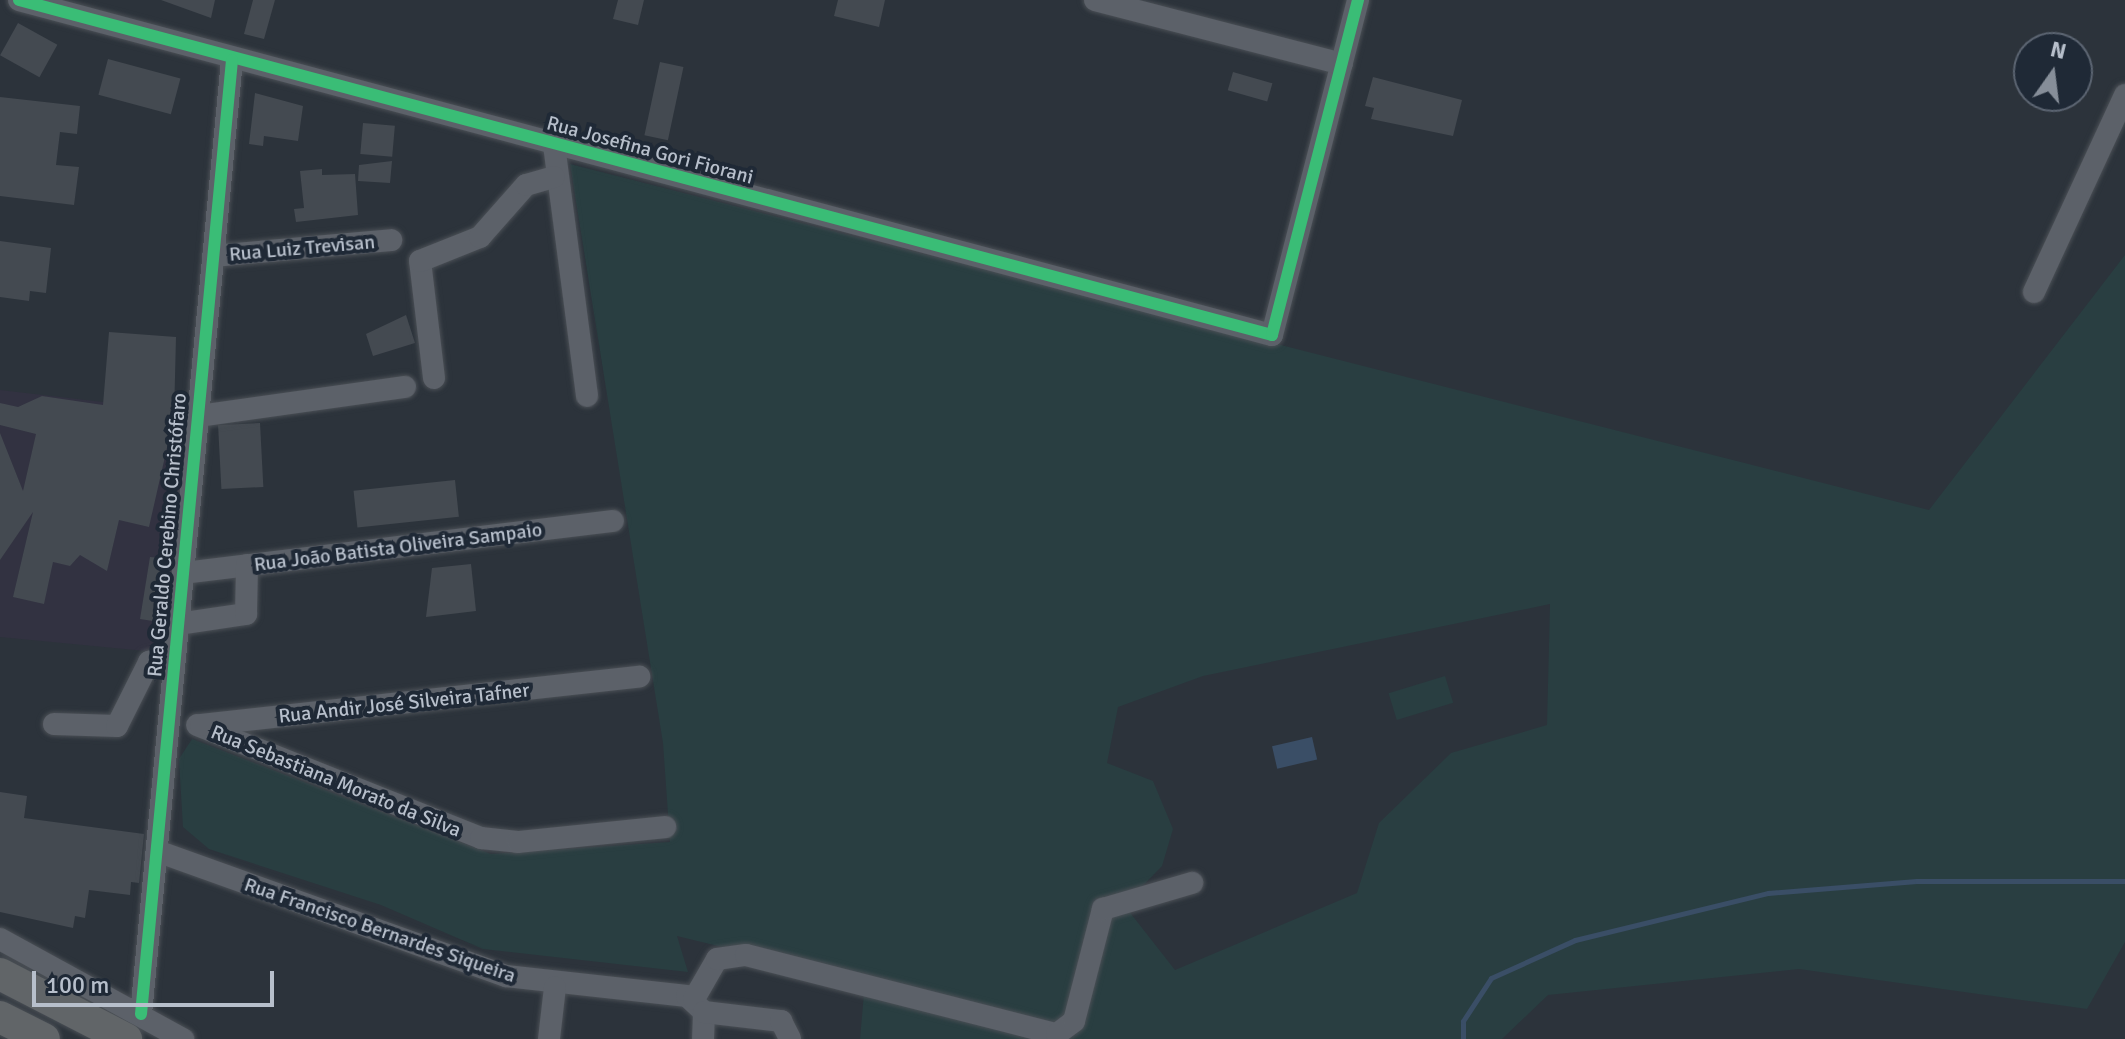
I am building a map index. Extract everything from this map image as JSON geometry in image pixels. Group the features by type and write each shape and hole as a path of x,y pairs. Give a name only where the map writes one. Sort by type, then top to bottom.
{"highway":[{"path":"0,974 134,1027"},
{"path":"0,1017 44,1039"}],"street":[{"name":"Rua Josefina Gori Fiorani","path":"19,0 232,60 1272,335 1342,64"},
{"path":"1095,0 1342,64 1358,0"},
{"name":"Rua Geraldo Cerebino Christófaro","path":"134,1027 157,851 232,60"},
{"path":"2034,292 2125,95"},
{"path":"554,145 554,177 587,396"},
{"path":"434,378 420,261 480,237 526,185 554,177"},
{"name":"Rua Luiz Trevisan","path":"213,256 391,240"},
{"path":"198,416 405,387"},
{"name":"Rua João Batista Oliveira Sampaio","path":"183,573 613,521"},
{"path":"178,624 246,614 247,565"},
{"path":"54,724 117,726 149,662 175,659"},
{"name":"Rua Andir José Silveira Tafner","path":"168,729 639,677"},
{"name":"Rua Sebastiana Morato da Silva","path":"197,725 481,838 518,842 665,827"},
{"name":"Rua Francisco Bernardes Siqueira","path":"157,851 506,976 555,987 699,1005 781,1021 790,1039"},
{"path":"703,1039 699,1005 717,959 746,955 1057,1034 1074,1021 1103,909 1192,883"},
{"path":"0,939 134,1027 183,1039"},
{"path":"549,1039 555,987"}],"shaded area":[{"path":"0,390 189,412 166,653 0,637"},
{"path":"1312,737 1317,759 1277,769 1272,746"}],"green space":[{"path":"570,164 1929,510 2125,255 2125,942 2087,1009 1799,969 1548,995 1502,1039 860,1039 865,982 677,936 688,972 483,949 381,905 209,849 183,827 179,759 192,739 491,854 670,842 663,743","holes":["1550,604 1547,725 1451,753 1379,823 1357,893 1175,970 1124,905 1162,866 1173,829 1153,781 1107,763 1118,707 1203,676"]},
{"path":"1445,676 1453,703 1397,720 1389,693"}],"building":[{"path":"161,0 215,0 211,18"},
{"path":"253,0 275,0 264,39 244,34"},
{"path":"618,0 644,0 638,25 613,19"},
{"path":"838,0 885,0 879,27 834,16"},
{"path":"18,23 57,45 39,77 0,55"},
{"path":"108,59 180,78 171,114 98,95"},
{"path":"660,62 683,67 668,140 644,135"},
{"path":"1233,72 1272,83 1267,102 1228,90"},
{"path":"1373,77 1462,100 1453,136 1371,119 1374,108 1365,106"},
{"path":"255,93 303,106 298,141 264,136 263,146 249,144"},
{"path":"0,97 80,106 77,134 60,132 56,165 79,167 74,205 0,196"},
{"path":"363,123 395,126 392,157 360,154"},
{"path":"392,161 390,183 358,181 359,165"},
{"path":"322,169 322,175 355,174 358,215 296,222 294,209 304,208 300,171"},
{"path":"0,241 51,248 46,293 30,291 29,301 0,297"},
{"path":"406,315 415,343 373,356 366,334"},
{"path":"109,332 176,337 174,417 149,527 119,520 107,571 80,555 70,566 53,562 44,604 13,597 33,512 0,560 0,433 23,491 36,434 0,425 0,403 18,407 42,396 103,405"},
{"path":"260,423 263,487 221,489 218,425"},
{"path":"455,480 459,517 357,527 354,491"},
{"path":"164,535 172,537 159,622 140,619 150,557 161,558"},
{"path":"471,564 476,611 426,617 432,568"},
{"path":"0,792 27,796 24,818 144,834 139,883 131,882 130,895 89,890 85,918 75,916 73,928 0,912"}],"waterway":[{"path":"1463,1039 1463,1021 1491,978 1575,940 1768,893 1917,881 2125,881"}],"cycle path":[{"path":"19,0 1272,335 1358,0"},
{"path":"141,1014 232,60"}]}
